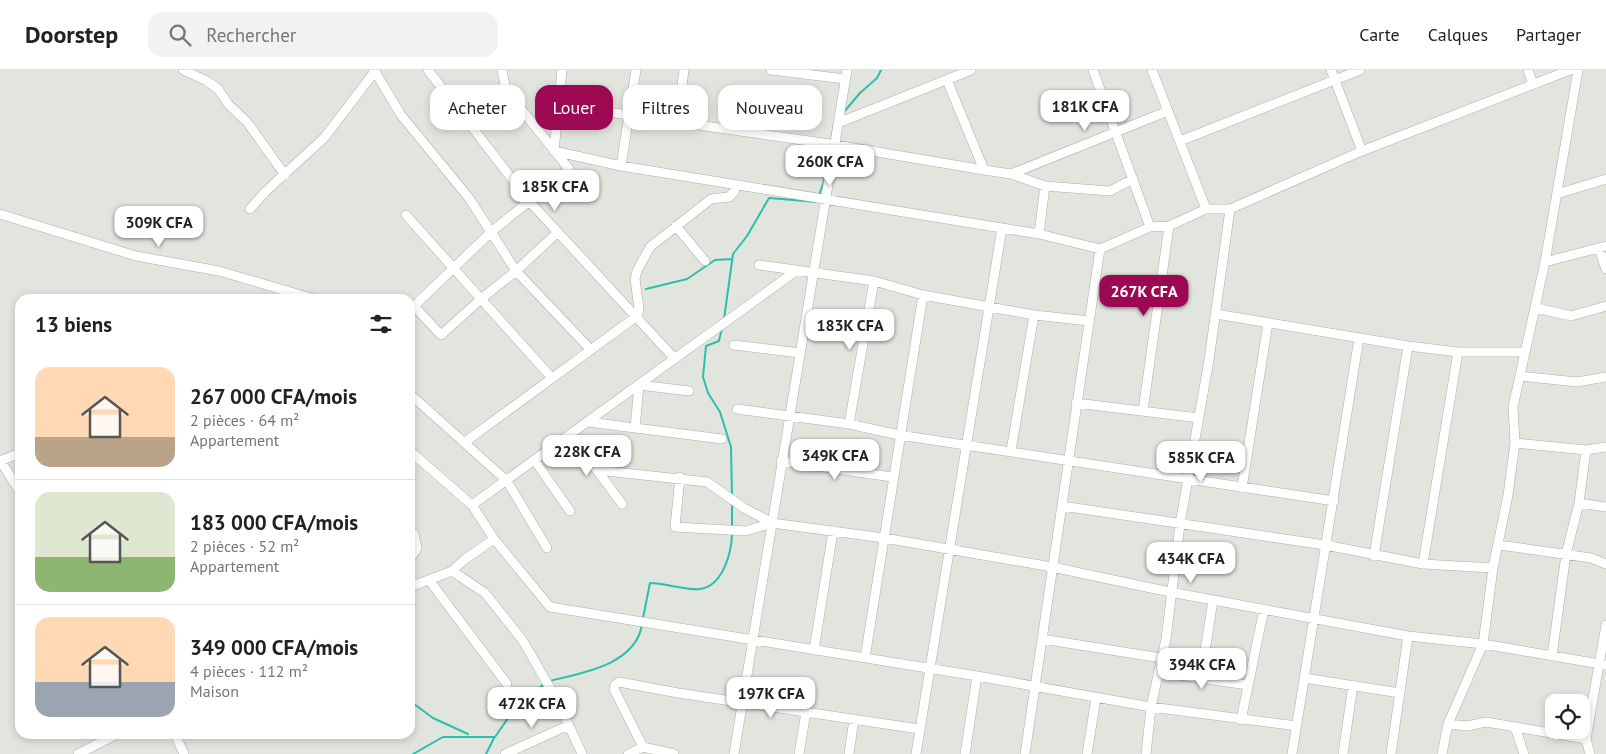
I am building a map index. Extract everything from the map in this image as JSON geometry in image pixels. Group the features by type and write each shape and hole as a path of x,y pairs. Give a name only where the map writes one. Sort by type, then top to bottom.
{"street":[{"path":"183,70 207,81 218,89 229,104 247,122 286,175"},
{"path":"250,209 324,138 373,70 401,115 469,198 516,270 591,350"},
{"path":"428,70 529,201 675,358"},
{"path":"415,305 491,232 569,169 506,90 502,70"},
{"path":"561,85 562,70"},
{"path":"634,85 636,70"},
{"path":"682,85 684,70"},
{"path":"734,754 788,416 815,272 846,75 771,70"},
{"path":"838,123 947,80 961,72 971,70"},
{"path":"1093,70 1150,227"},
{"path":"1180,141 1332,74 1360,70"},
{"path":"1528,70 1532,84"},
{"path":"554,151 621,166 1039,234 1100,249 1150,227 1169,226 1206,209 1230,209 1362,151 1570,70"},
{"path":"1442,754 1448,724 1483,644 1493,568 1499,545 1515,443 1514,407 1545,262 1578,70"},
{"path":"1155,71 1168,111 1206,209"},
{"path":"1332,74 1362,151"},
{"path":"947,80 984,170"},
{"path":"1011,174 1168,111"},
{"path":"708,127 1011,174 1045,186 1110,190 1133,179"},
{"path":"554,151 556,130"},
{"path":"621,166 627,130"},
{"path":"1557,194 1606,179"},
{"path":"465,442 637,316 640,309 636,290 637,271 650,247 711,199 729,197 734,192 736,184"},
{"path":"1039,234 1045,186"},
{"path":"1146,754 1160,658 1166,639 1170,592 1180,524 1190,478 1216,314 1230,209"},
{"path":"0,214 136,256 219,271 297,294"},
{"path":"406,215 552,378"},
{"path":"676,226 705,261"},
{"path":"1142,411 1169,226"},
{"path":"916,754 965,443 1002,228"},
{"path":"415,307 442,335 558,232"},
{"path":"1545,262 1603,247 1606,269"},
{"path":"1026,754 1076,402 1100,249"},
{"path":"759,265 874,281 923,294 1034,315 1089,321"},
{"path":"472,505 796,271"},
{"path":"849,424 874,281"},
{"path":"865,658 892,477 923,294"},
{"path":"1536,308 1571,316 1606,306"},
{"path":"1216,314 1408,346 1458,352 1525,352"},
{"path":"1011,452 1034,315"},
{"path":"1242,488 1268,323"},
{"path":"1292,754 1312,617 1334,501 1359,338"},
{"path":"734,345 800,353"},
{"path":"1374,556 1408,346"},
{"path":"1423,564 1458,352"},
{"path":"1520,376 1571,382 1606,377"},
{"path":"639,384 689,391"},
{"path":"635,428 639,384"},
{"path":"415,398 507,481 547,548"},
{"path":"1076,402 1199,418"},
{"path":"737,409 849,424 899,435 965,443 1011,452 1069,459 1242,488 1334,501"},
{"path":"588,422 722,439"},
{"path":"568,437 622,504"},
{"path":"1515,443 1586,450 1606,447"},
{"path":"1552,656 1566,554 1579,503 1586,450"},
{"path":"15,455 0,460 15,484"},
{"path":"415,455 472,505 494,539 550,607 929,668 1152,707 1297,726"},
{"path":"535,461 570,511"},
{"path":"782,461 892,477"},
{"path":"596,470 680,477 714,485 744,508 772,522 884,538 1052,567 1170,592 1408,636 1483,644 1602,664"},
{"path":"680,477 675,527 746,531 772,522"},
{"path":"1579,503 1606,507"},
{"path":"1062,506 1325,545 1423,564 1493,568"},
{"path":"814,650 833,531"},
{"path":"415,539 417,548 415,551"},
{"path":"415,585 452,571 494,539"},
{"path":"1499,545 1591,558 1606,564"},
{"path":"452,571 484,593 523,641 570,725 582,754"},
{"path":"429,580 507,684"},
{"path":"1201,678 1213,600"},
{"path":"1241,720 1264,609"},
{"path":"1590,720 1602,664 1606,625"},
{"path":"1391,754 1408,636"},
{"path":"1042,639 1160,658"},
{"path":"1158,672 1248,685"},
{"path":"966,754 977,676"},
{"path":"1304,678 1400,693"},
{"path":"674,754 658,753 643,747 614,689 615,685 619,682 742,703 919,729"},
{"path":"1343,754 1353,685"},
{"path":"1087,754 1096,698"},
{"path":"798,754 806,712"},
{"path":"849,754 854,719"},
{"path":"1448,724 1467,726 1486,722 1545,732"},
{"path":"505,754 570,725"},
{"path":"1515,727 1524,754"},
{"path":"78,754 107,739"},
{"path":"177,739 184,754"},
{"path":"1586,739 1590,754"},
{"path":"628,754 643,747"}],"waterway":[{"path":"843,113 860,93 877,78 881,70"},
{"path":"831,142 834,125"},
{"path":"819,195 825,178"},
{"path":"724,319 733,254 747,236 769,198 817,202"},
{"path":"646,289 687,279 715,260 732,259"},
{"path":"722,328 719,341 706,346 703,377 708,393 720,412 731,447 732,495"},
{"path":"732,502 732,528"},
{"path":"643,618 650,583 700,589 708,587 715,582 725,567 732,540 732,532"},
{"path":"549,681 591,670 618,658 629,650 637,639 642,625"},
{"path":"413,754 443,737 495,737 513,711 545,683"},
{"path":"415,705 433,718 468,734"},
{"path":"486,754 494,738"}]}
